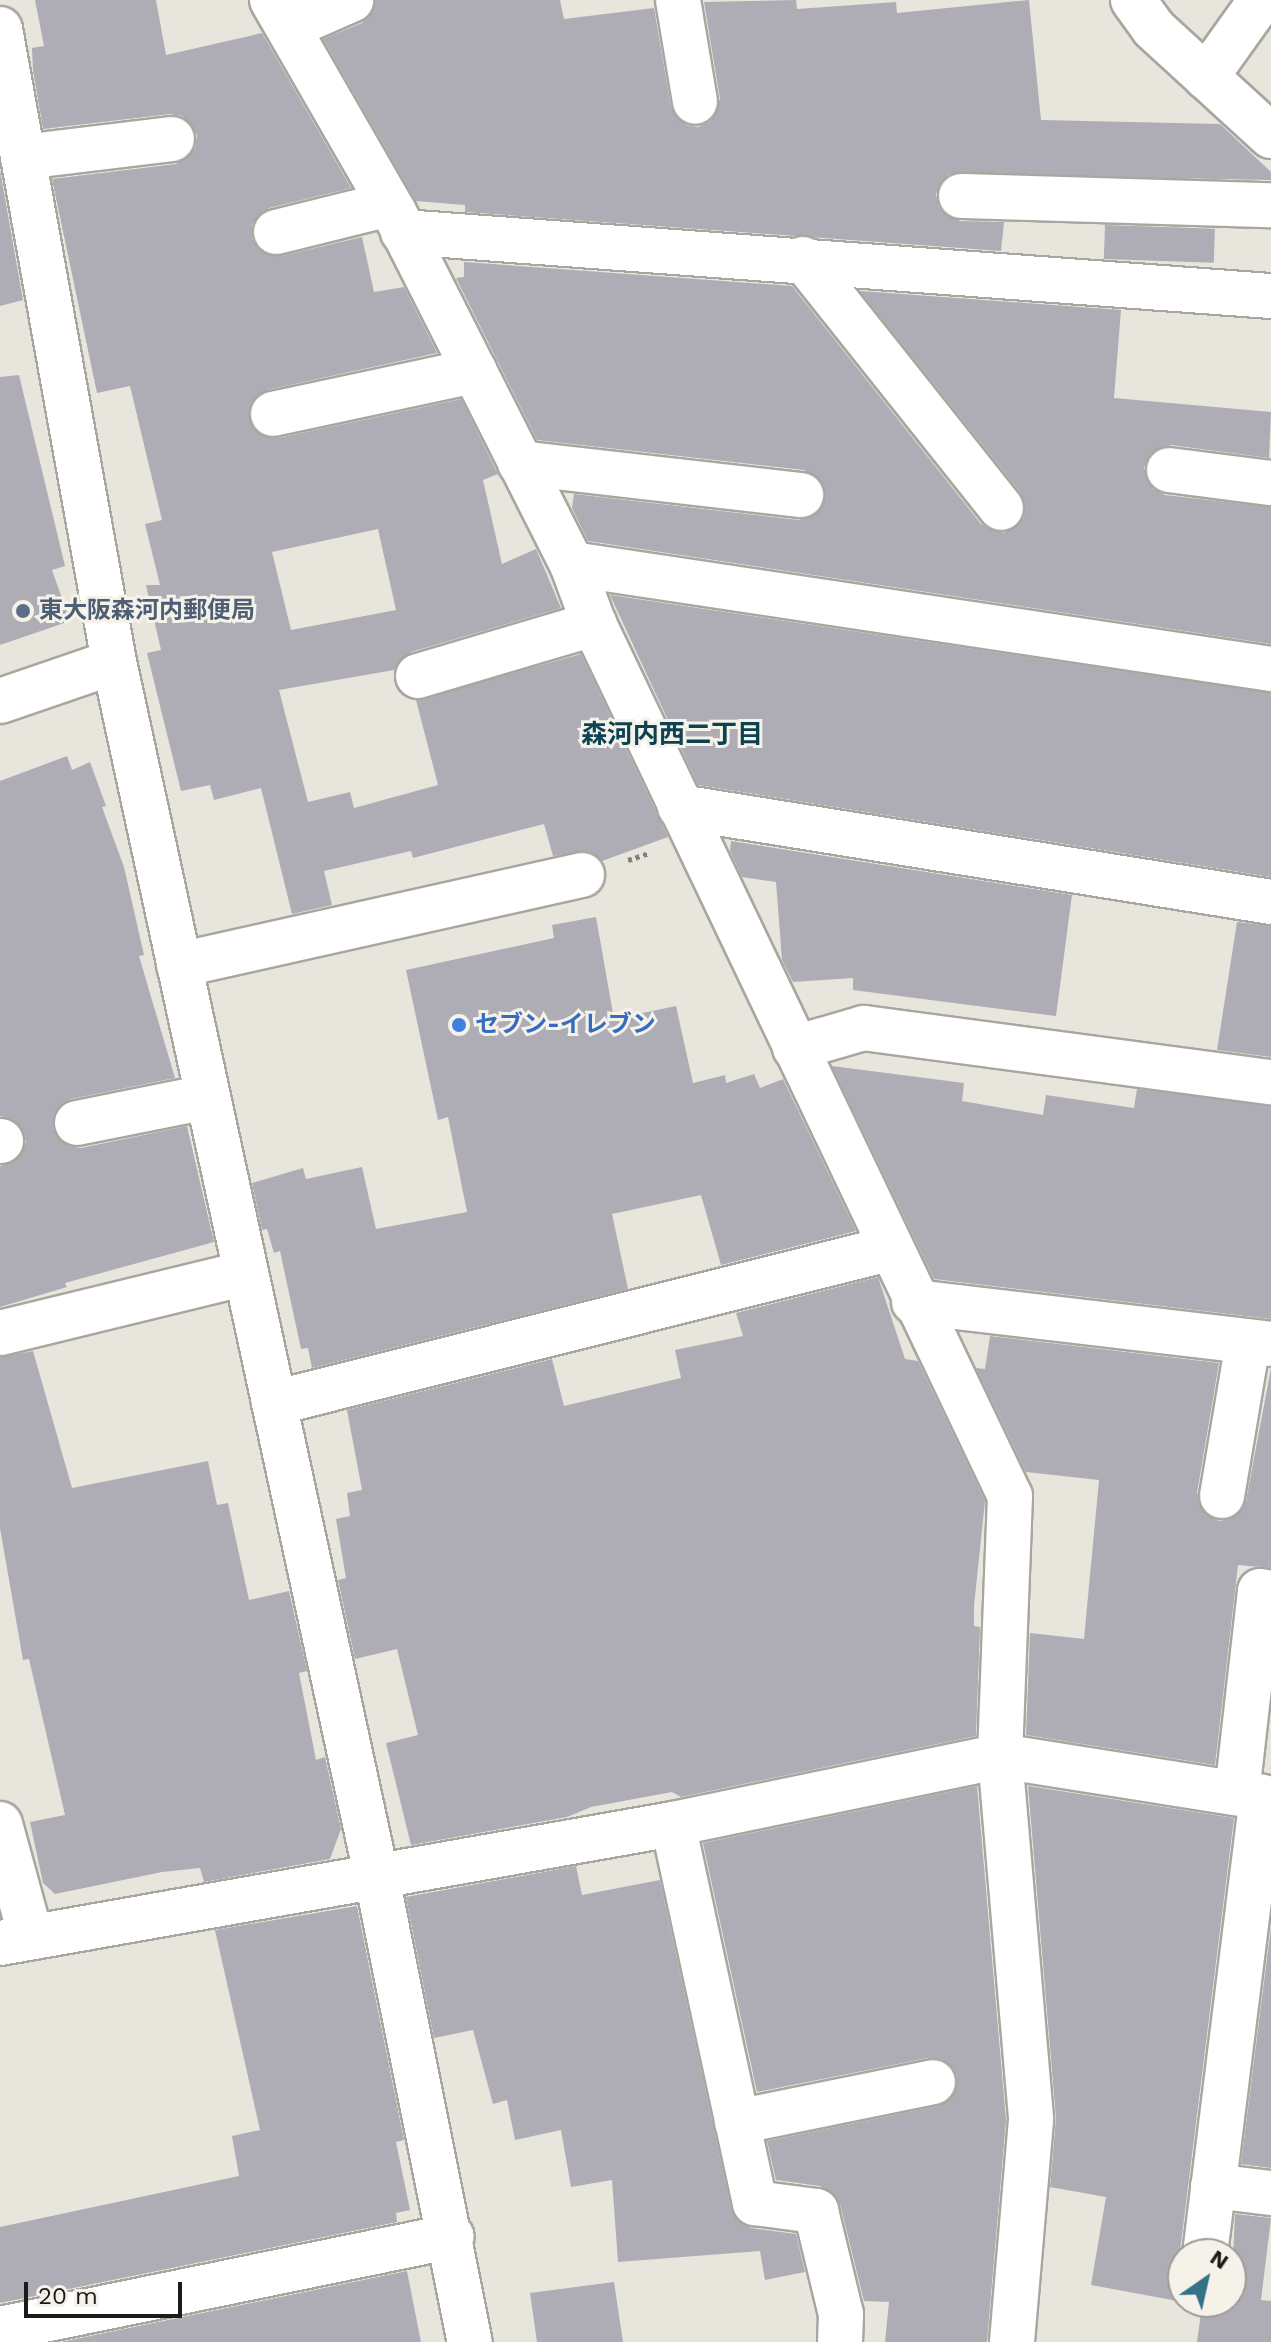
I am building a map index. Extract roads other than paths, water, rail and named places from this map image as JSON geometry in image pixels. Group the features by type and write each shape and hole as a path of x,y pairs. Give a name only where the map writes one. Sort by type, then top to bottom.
{"street":[{"path":"351,0 281,13 396,218 572,564 594,624 888,1249 973,1410 1010,1496 1000,1756 1031,2120 1012,2342"},
{"path":"678,0 695,102"},
{"path":"1133,0 1153,28 1271,136"},
{"path":"1206,77 1261,0"},
{"path":"0,29 114,662 377,1878 452,2236 470,2342"},
{"path":"23,157 172,139"},
{"path":"961,196 1271,205"},
{"path":"276,232 396,218 803,259 1271,296"},
{"path":"803,259 1001,508"},
{"path":"273,414 474,371"},
{"path":"520,463 801,495"},
{"path":"1169,470 1271,483"},
{"path":"572,564 1271,669"},
{"path":"418,676 594,624"},
{"path":"0,701 114,662"},
{"path":"688,822 1271,902"},
{"path":"179,965 582,875"},
{"path":"795,1048 864,1028 1271,1082"},
{"path":"77,1123 207,1097"},
{"path":"274,1403 888,1249"},
{"path":"0,1333 246,1273"},
{"path":"914,1302 1260,1343 1222,1496"},
{"path":"1207,2238 1257,1796 1260,1591 1271,1593"},
{"path":"0,1824 16,1940 673,1824 1000,1756 1257,1796"},
{"path":"673,1824 755,2203 816,2211 841,2314 840,2342"},
{"path":"737,2122 933,2082"},
{"path":"1213,2186 1271,2193"},
{"path":"0,2329 452,2236"}],"place":[{"name":"東大阪森河内郵便局","path":"23,611"},
{"name":"セブン-イレブン","path":"459,1025"}],"district":[{"name":"森河内西二丁目","path":"672,735"}]}
